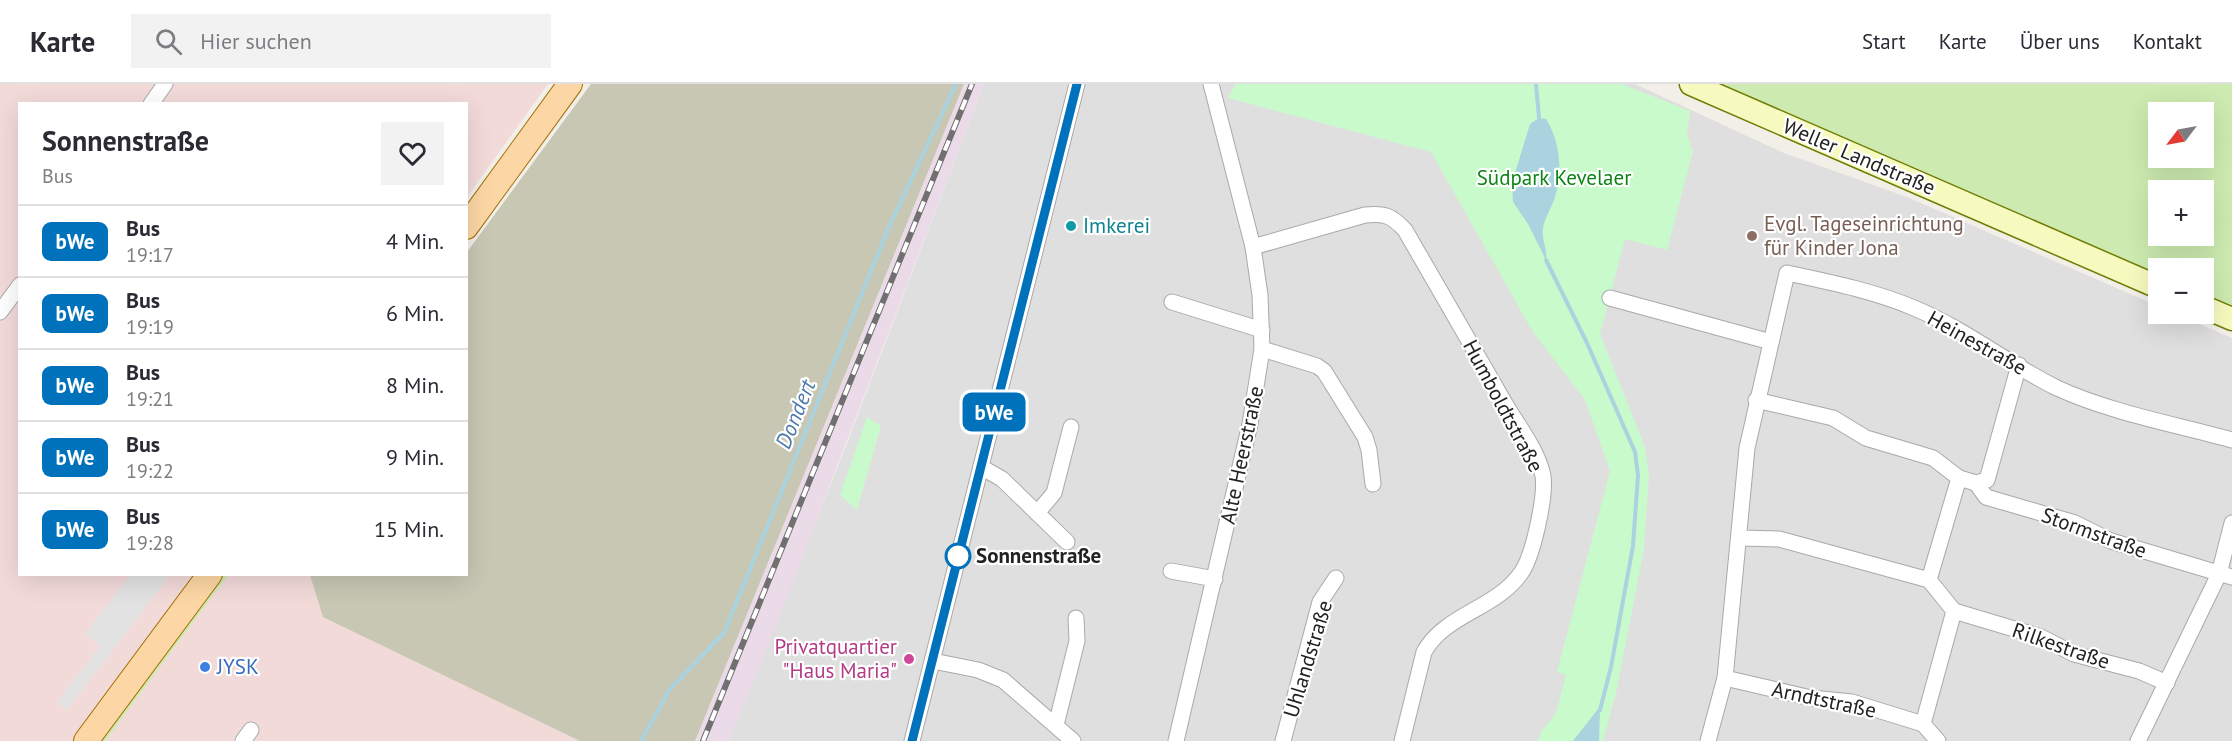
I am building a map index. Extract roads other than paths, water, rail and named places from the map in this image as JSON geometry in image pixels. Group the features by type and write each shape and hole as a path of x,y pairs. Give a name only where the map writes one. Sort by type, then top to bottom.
{"main road":[{"path":"468,224 570,84"},
{"name":"Weller Landstraße","path":"1691,84 2148,283"},
{"path":"2214,311 2232,319"},
{"path":"86,741 209,576"}],"street":[{"path":"152,102 165,84"},
{"path":"912,741 1077,84"},
{"name":"Alte Heerstraße","path":"1176,741 1250,424 1262,349 1253,247 1211,84"},
{"name":"Humboldtstraße","path":"1253,247 1365,215 1381,213 1392,216 1405,230 1417,250 1524,436 1543,476 1543,498 1527,564 1515,582 1503,592 1440,630 1431,639 1424,652 1402,741"},
{"name":"Heinestraße","path":"1708,741 1725,678 1747,448 1756,400 1787,273 1837,284 1914,307 1965,333 2057,388 2095,402 2232,440"},
{"path":"0,312 18,288"},
{"path":"1610,298 1771,342"},
{"path":"1172,302 1262,330"},
{"path":"1262,349 1317,366 1324,371 1365,437 1373,484"},
{"path":"1756,400 1833,418 1866,438 1933,458 1959,478 1976,483 1987,480 2019,365"},
{"path":"1037,513 1054,493 1071,427"},
{"path":"981,467 1002,479 1067,542"},
{"path":"1929,580 1959,478"},
{"name":"Stormstraße","path":"1976,483 1986,497 2075,523 2111,541 2226,576"},
{"path":"2138,741 2226,576 2232,523"},
{"path":"1740,538 1779,539 1929,580 1954,611 1923,724 1938,741"},
{"path":"1171,571 1215,579"},
{"name":"Uhlandstraße","path":"1283,741 1320,602 1336,578"},
{"name":"Rilkestraße","path":"1954,611 2042,637 2074,654 2139,671 2167,683"},
{"path":"1056,725 1077,641 1077,618"},
{"path":"933,661 978,670 1003,680 1073,741"},
{"name":"Arndtstraße","path":"1725,678 1811,698 1851,702 1923,724"}],"water":[{"path":"1539,118 1546,119 1551,128 1559,156 1559,177 1555,197 1543,228 1546,260 1528,224 1513,202 1512,183 1530,124"},
{"path":"1598,709 1600,710 1599,741 1573,741"}],"waterway":[{"name":"Dondert","path":"641,741 670,689 724,633 889,227 956,84"},
{"path":"1536,84 1539,118"},
{"path":"1546,260 1587,343 1635,452 1638,475 1633,546 1611,667 1600,710"}],"railway":[{"path":"703,741 972,84"}],"place":[{"name":"Imkerei","path":"1071,226"},
{"name":"Evgl. Tageseinrichtung für Kinder Jona","path":"1752,236"},
{"name":"Sonnenstraße","path":"958,556"},
{"name":"Privatquartier \"Haus Maria\"","path":"909,659"},
{"name":"JYSK","path":"205,667"}],"park label":[{"name":"Südpark Kevelaer","path":"1554,178"}]}
